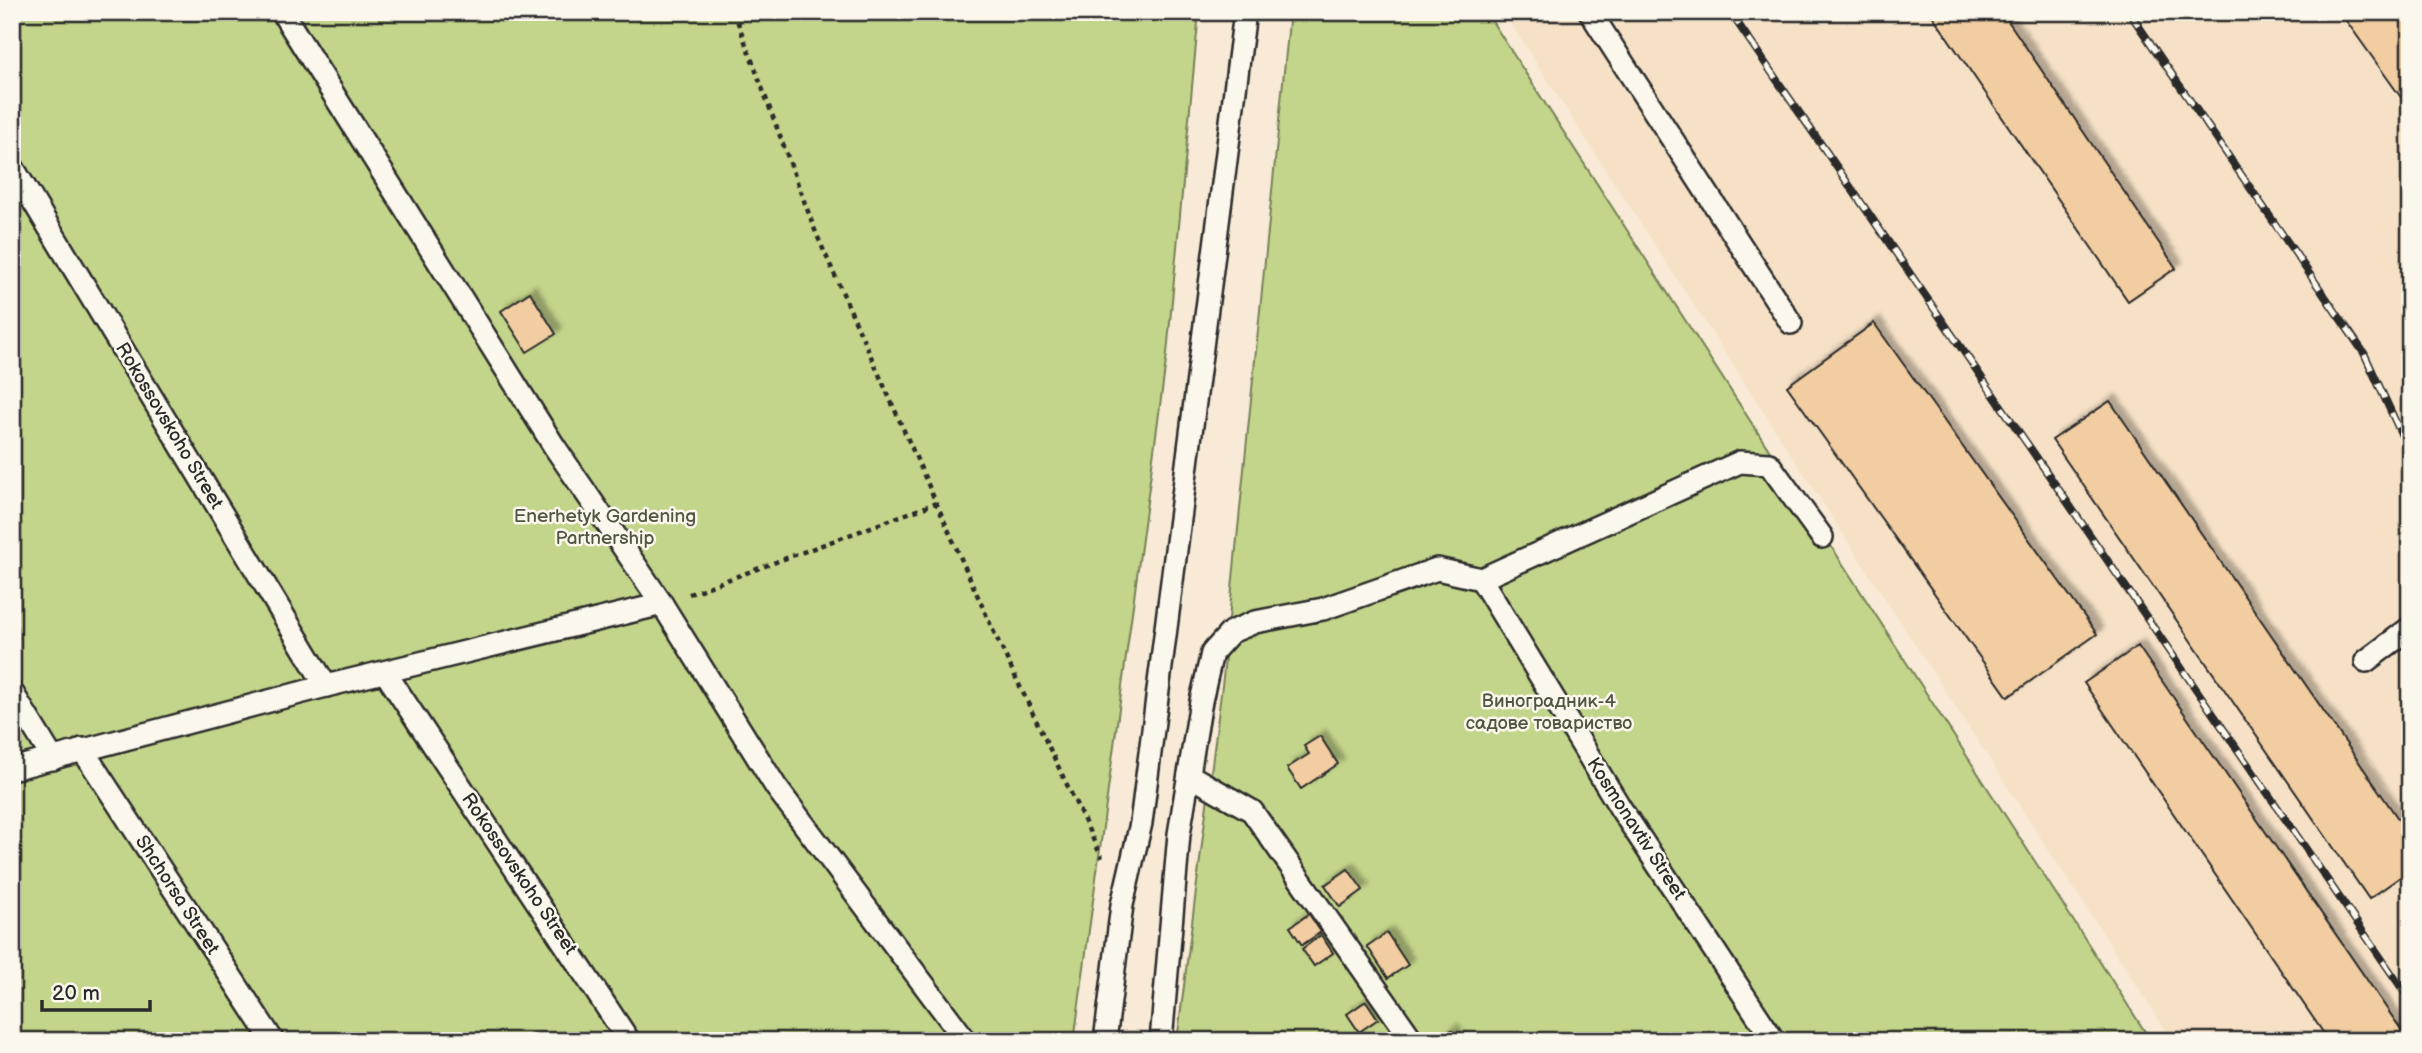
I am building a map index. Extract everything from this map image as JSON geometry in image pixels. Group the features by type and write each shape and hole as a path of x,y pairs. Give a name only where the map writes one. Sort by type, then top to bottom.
{"lane":[{"path":"282,12 554,446 662,604 776,786 966,1041"},
{"path":"1105,1041 1122,905 1141,823 1245,12"},
{"path":"1590,12 1791,323"},
{"name":"Rokossovskoho Street","path":"12,166 326,686"},
{"path":"1161,1041 1179,834 1201,701 1213,653 1231,632 1255,622 1323,609 1437,569 1480,579 1740,462 1769,464 1822,537"},
{"name":"Kosmonavtiv Street","path":"1480,579 1621,809 1774,1041"},
{"path":"12,769 326,686 662,604"},
{"path":"2366,661 2410,628"},
{"name":"Rokossovskoho Street","path":"385,672 629,1041"},
{"path":"12,692 53,759"},
{"name":"Shchorsa Street","path":"82,749 273,1041"},
{"path":"1189,775 1252,811 1413,1041"}],"path":[{"path":"734,12 816,233 998,641 1104,862"},
{"path":"662,604 936,503"}],"shaded area":[{"path":"1503,12 2410,12 2410,1041 2173,1041"}],"green space":[{"name":"Enerhetyk Gardening Partnership","path":"12,12 1199,12 1167,354 1074,1041 12,1041"},
{"name":"Виноградник-4 садове товариство","path":"1290,12 1486,12 2151,1041 1177,1041 1223,678"}],"building":[{"path":"1930,12 2002,12 2176,268 2128,301"},
{"path":"2340,12 2410,12 2410,110"},
{"path":"530,292 556,334 527,352 501,311"},
{"path":"1874,323 2097,634 2008,697 1787,386"},
{"path":"2110,401 2410,836 2410,870 2369,899 2052,440"},
{"path":"2138,646 2409,1041 2329,1041 2084,683"},
{"path":"1320,736 1338,764 1301,789 1287,768 1309,754 1304,746"},
{"path":"1348,869 1363,890 1340,907 1325,885"},
{"path":"1309,914 1321,932 1302,945 1290,927"},
{"path":"1387,933 1408,965 1388,978 1367,946"},
{"path":"1321,935 1333,953 1314,966 1302,949"},
{"path":"1366,1001 1378,1019 1359,1032 1347,1014"},
{"path":"1452,1030 1459,1041 1437,1041"}],"railway":[{"path":"1730,12 2410,1000"},
{"path":"2129,12 2364,353 2410,453"}]}
